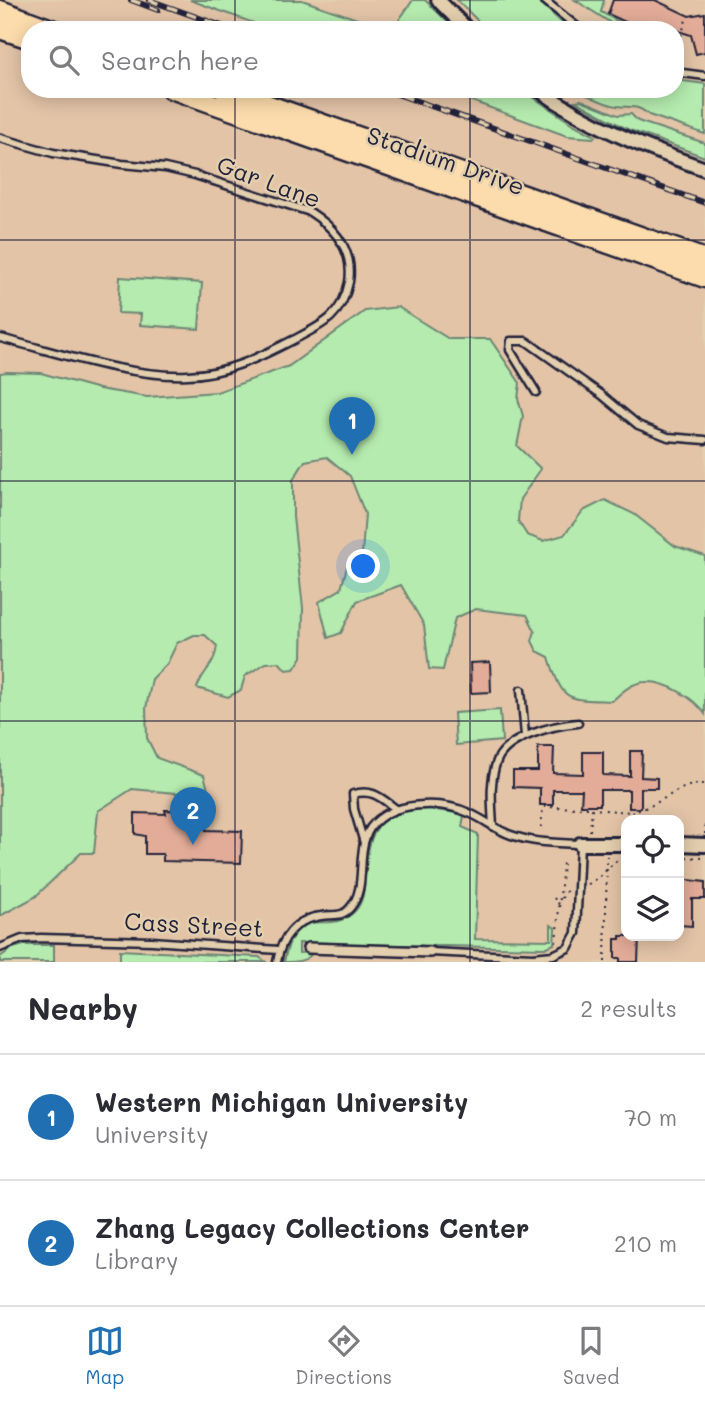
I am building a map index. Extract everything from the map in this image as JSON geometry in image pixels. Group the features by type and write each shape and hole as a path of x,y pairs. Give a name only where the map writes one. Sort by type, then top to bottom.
{"main road":[{"path":"0,10 30,21"},
{"path":"0,29 21,37"},
{"name":"Stadium Drive","path":"196,98 705,278"},
{"name":"Stadium Drive","path":"249,98 705,259"}],"street":[{"path":"439,0 459,21"},
{"path":"552,98 615,134 705,169"},
{"path":"585,844 621,844"},
{"path":"684,844 705,845"},
{"path":"308,948 430,952"}],"lane":[{"path":"544,0 570,21"},
{"path":"684,73 705,76"},
{"name":"Gar Lane","path":"0,138 53,153 165,168 195,175 310,212 339,237 346,251 349,275 344,299 329,322 248,362 206,373 188,375 132,370 0,338"},
{"path":"536,393 510,350 510,341 526,341 602,395 638,425 668,437 705,440"},
{"path":"521,690 525,736"},
{"path":"493,827 491,783 497,759 525,736 562,724 578,723"},
{"path":"365,844 354,809 353,794 366,791 379,796 396,809 409,806 456,807 515,836 544,843 585,844 578,883 576,933 568,948 555,954 533,957 430,952"},
{"name":"Cass Street","path":"0,948 22,939 41,938 279,950 286,936 305,920 343,915 352,907 357,894 361,855 369,831 377,820 396,809"},
{"path":"277,962 279,950"}],"path":[{"path":"684,26 686,20"},
{"path":"591,811 632,812 645,809 690,784 705,785"},
{"path":"541,827 543,807 589,808 591,811"},
{"path":"585,844 591,811"},
{"path":"705,825 705,837"},
{"path":"605,962 608,844"},
{"path":"684,857 705,858"},
{"path":"558,904 565,890 578,883 597,880 621,858"},
{"path":"555,954 563,863"},
{"path":"554,898 558,904"}],"shaded area":[{"path":"0,0 705,0 705,962 0,962"}],"green space":[{"path":"190,0 302,0 363,21 248,21"},
{"path":"413,0 425,0 447,21 398,21"},
{"path":"457,0 537,0 560,21 478,21"},
{"path":"575,0 604,0 601,12 618,21 608,21"},
{"path":"684,81 705,84 705,134 649,115 637,108 617,106 593,98 684,98"},
{"path":"464,98 534,98 595,136 567,136"},
{"path":"581,100 618,115 631,114 638,121 705,143 705,157 627,129 575,101"},
{"path":"120,277 202,283 199,329 140,325 141,314 118,313"},
{"path":"398,307 449,339 490,339 520,383 518,399 523,416 517,446 541,469 520,499 518,521 527,535 543,541 564,535 583,511 605,500 634,514 675,546 705,556 705,714 679,692 654,682 641,682 632,686 612,701 568,696 558,683 549,657 537,651 532,641 535,631 527,615 476,609 455,618 443,670 429,669 424,625 401,585 357,601 341,633 328,638 319,602 341,589 348,563 362,554 365,514 350,476 327,457 305,461 293,480 293,517 303,608 302,657 294,669 286,670 279,662 266,663 245,676 241,690 228,697 197,688 214,658 217,646 205,635 194,635 177,643 167,664 152,679 146,708 147,738 157,758 204,775 210,796 132,789 98,811 94,853 81,853 35,897 0,916 0,373 41,373 99,389 147,397 217,392 289,366 365,311"},
{"path":"500,710 502,741 456,745 454,713"},
{"path":"429,809 464,816 462,827 478,834 475,939 551,940 551,925 555,928 554,944 545,948 299,943 299,953 313,952 304,960 284,962 290,942 305,925 345,919 358,907 363,895 370,845 379,825 398,813"},
{"path":"24,945 54,945 54,962 0,962 0,957 13,948"},
{"path":"120,950 259,957 266,962 120,962"}],"building":[{"path":"613,0 655,0 689,16 705,13 705,52 696,54 691,35 684,33 684,21 623,21 608,14"},
{"path":"490,662 491,692 471,693 470,663"},
{"path":"538,747 554,747 553,773 583,774 583,752 603,752 603,775 630,776 630,751 642,751 641,777 657,778 657,788 641,788 641,808 629,808 629,790 600,790 600,805 581,805 582,790 553,790 553,805 540,805 540,788 513,787 513,771 538,771"},
{"path":"165,810 206,811 206,830 242,831 241,863 163,861 163,854 145,854 145,836 135,834 135,813 166,814"},
{"path":"684,880 705,882 705,899 692,899 692,926 684,925"},
{"path":"621,936 621,941 639,941 638,962 620,962 620,958 615,958 615,939 620,939"}],"railway":[{"path":"131,0 158,10"},
{"path":"149,0 208,21"},
{"path":"408,98 705,203"}],"place":[{"name":"Western Michigan University","path":"352,455"},
{"name":"Zhang Legacy Collections Center","path":"193,845"}]}
